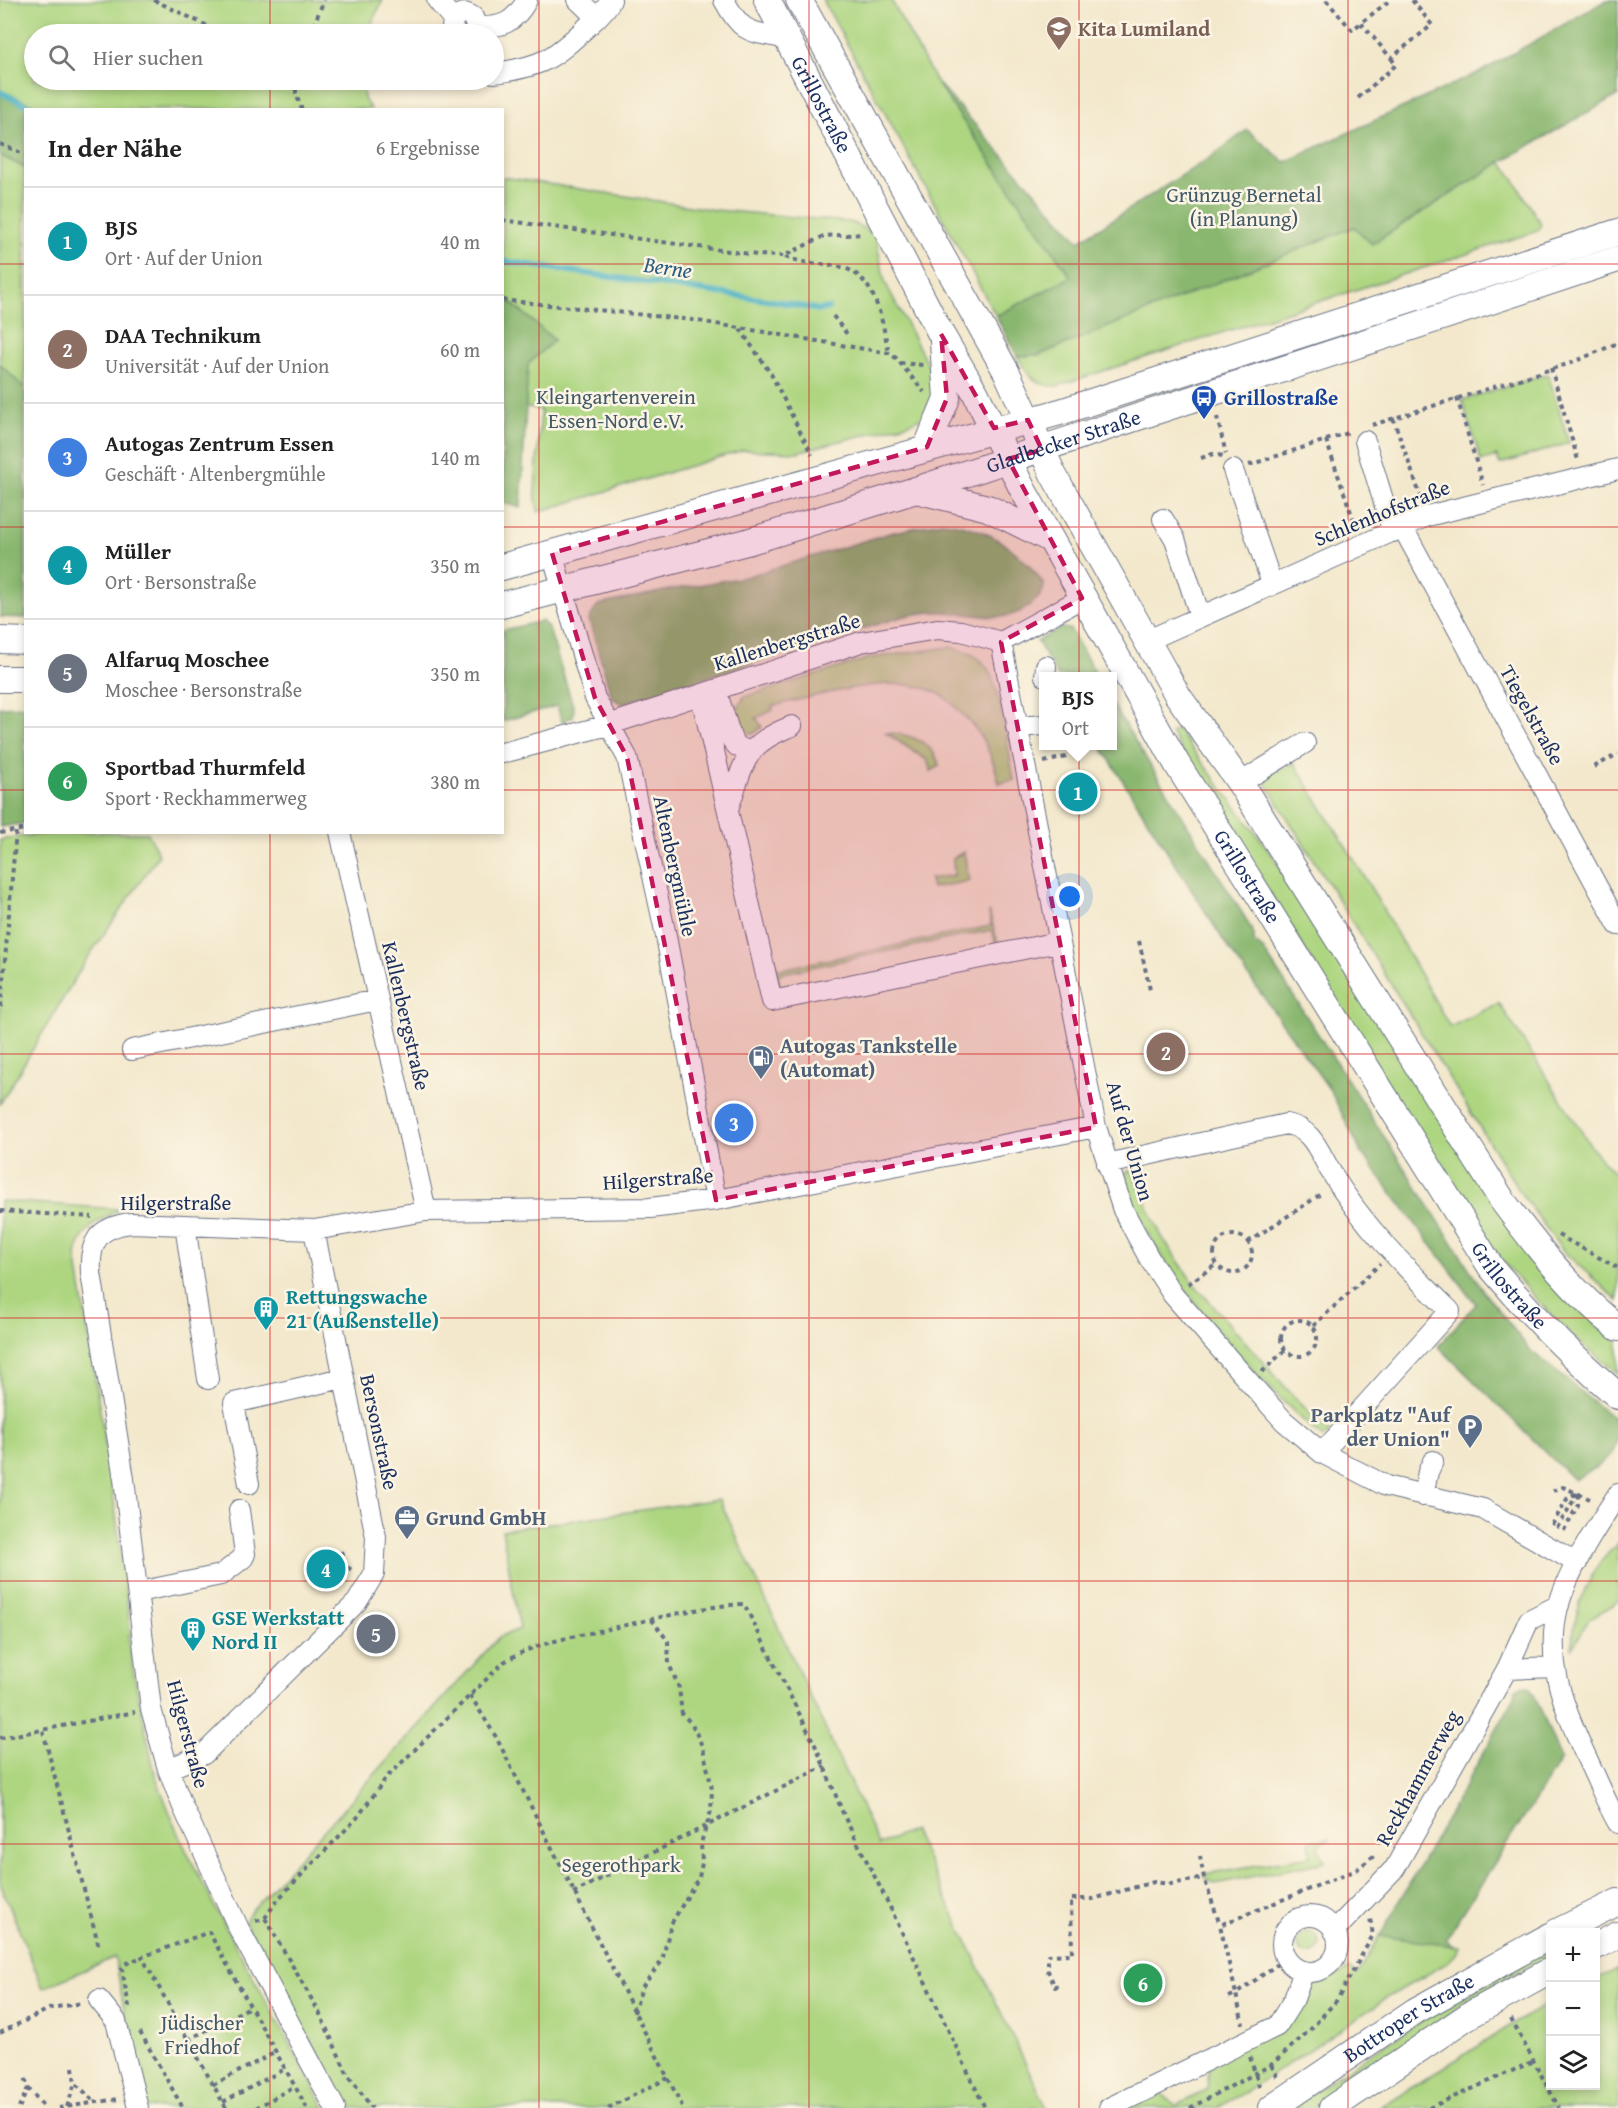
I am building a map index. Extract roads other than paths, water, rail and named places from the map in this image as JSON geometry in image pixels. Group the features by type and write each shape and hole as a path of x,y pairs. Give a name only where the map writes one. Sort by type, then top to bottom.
{"main road":[{"name":"Grillostraße","path":"767,0 942,334 994,428 1050,539 1177,764 1491,1267 1534,1318 1574,1358 1618,1396"},
{"name":"Grillostraße","path":"799,0 1006,373 1042,450 1178,696 1240,783 1502,1200 1533,1242 1570,1284 1618,1328"},
{"name":"Gladbecker Straße","path":"504,566 1028,420 1309,333 1618,232"},
{"name":"Gladbecker Straße","path":"504,604 747,542 916,490 1042,450 1349,345 1618,259"},
{"path":"927,447 947,398 942,334"},
{"path":"916,490 988,508 1050,539"},
{"path":"0,640 24,641"},
{"path":"0,679 24,679"},
{"path":"1565,1928 1618,1902"},
{"path":"1600,1944 1618,1935"},
{"name":"Bottroper Straße","path":"1266,2099 1415,2011 1546,1939"},
{"name":"Bottroper Straße","path":"1332,2108 1468,2016 1546,1974"}],"street":[{"path":"437,0 467,22 506,24 520,12 527,0"},
{"path":"578,0 597,18"},
{"path":"504,71 550,60 597,18 611,0"},
{"path":"724,0 735,22 749,31 788,39"},
{"name":"Tiegelstraße","path":"1360,434 1398,530 1618,925"},
{"path":"1230,464 1272,584"},
{"name":"Schlenhofstraße","path":"1146,641 1427,516 1618,469"},
{"path":"1163,519 1175,538 1200,616"},
{"name":"Altenbergmühle","path":"552,553 595,698 627,758 665,931 716,1200"},
{"path":"1001,642 1082,598"},
{"name":"Kallenbergstraße","path":"504,752 608,725 861,642 912,632 961,631 1001,642"},
{"name":"Auf der Union","path":"1001,642 1096,1127 1123,1210 1149,1258 1173,1295 1284,1421 1322,1452 1386,1486 1483,1509 1577,1563"},
{"path":"709,692 732,740 737,746 749,752"},
{"path":"709,692 728,809 772,1001 1058,942"},
{"path":"1016,727 1039,725"},
{"path":"728,809 749,752 762,740 792,726"},
{"path":"1240,783 1305,743"},
{"name":"Kallenbergstraße","path":"340,834 426,1211"},
{"path":"132,1050 377,1000"},
{"path":"1107,1164 1286,1124 1300,1126 1309,1134 1338,1184 1391,1253 1450,1311 1322,1452"},
{"name":"Hilgerstraße","path":"335,2108 239,1929 168,1769 151,1709 124,1479 90,1264 94,1241 112,1226 131,1223 314,1230 426,1211 650,1208 716,1200 1096,1127"},
{"path":"185,1225 208,1378"},
{"name":"Bersonstraße","path":"168,1769 204,1754 357,1602 371,1581 376,1557 376,1537 314,1230"},
{"path":"249,1484 234,1403 343,1378"},
{"path":"1424,1496 1428,1473 1433,1461"},
{"path":"1618,1494 1577,1563 1559,1605 1552,1648 1554,1667 1569,1720 1618,1823"},
{"path":"138,1592 221,1575 229,1569 245,1554 238,1510"},
{"name":"Reckhammerweg","path":"1334,1931 1395,1868 1507,1669 1529,1620 1559,1605"},
{"path":"1507,1669 1554,1667"},
{"path":"1305,1917 1322,1919 1334,1931 1337,1939 1335,1957 1322,1969 1304,1971 1290,1964 1286,1958 1282,1941 1285,1932 1296,1920 1305,1917"},
{"path":"1109,2108 1277,2026 1294,1999 1304,1971"},
{"path":"99,2000 116,2021 137,2102"}],"waterway":[{"name":"Berne","path":"0,92 33,108"},
{"name":"Berne","path":"504,261 780,302 819,310 828,308"}],"place":[{"name":"Kita Lumiland","path":"1059,52"},
{"name":"Grillostraße","path":"1204,421"},
{"name":"BJS","path":"1078,792"},
{"name":"DAA Technikum","path":"1166,1052"},
{"name":"Autogas Tankstelle (Automat)","path":"761,1081"},
{"name":"Autogas Zentrum Essen","path":"734,1123"},
{"name":"Rettungswache 21 (Außenstelle)","path":"266,1332"},
{"name":"Parkplatz \"Auf der Union\"","path":"1470,1450"},
{"name":"Grund GmbH","path":"407,1541"},
{"name":"Müller","path":"326,1569"},
{"name":"Alfaruq Moschee","path":"376,1634"},
{"name":"GSE Werkstatt Nord II","path":"193,1653"},
{"name":"Sportbad Thurmfeld","path":"1143,1983"}],"park label":[{"name":"Grünzug Bernetal (in Planung)","path":"1244,207"},
{"name":"Kleingartenverein Essen-Nord e.V.","path":"616,409"},
{"name":"Segerothpark","path":"621,1865"},
{"name":"Jüdischer Friedhof","path":"202,2035"}]}
